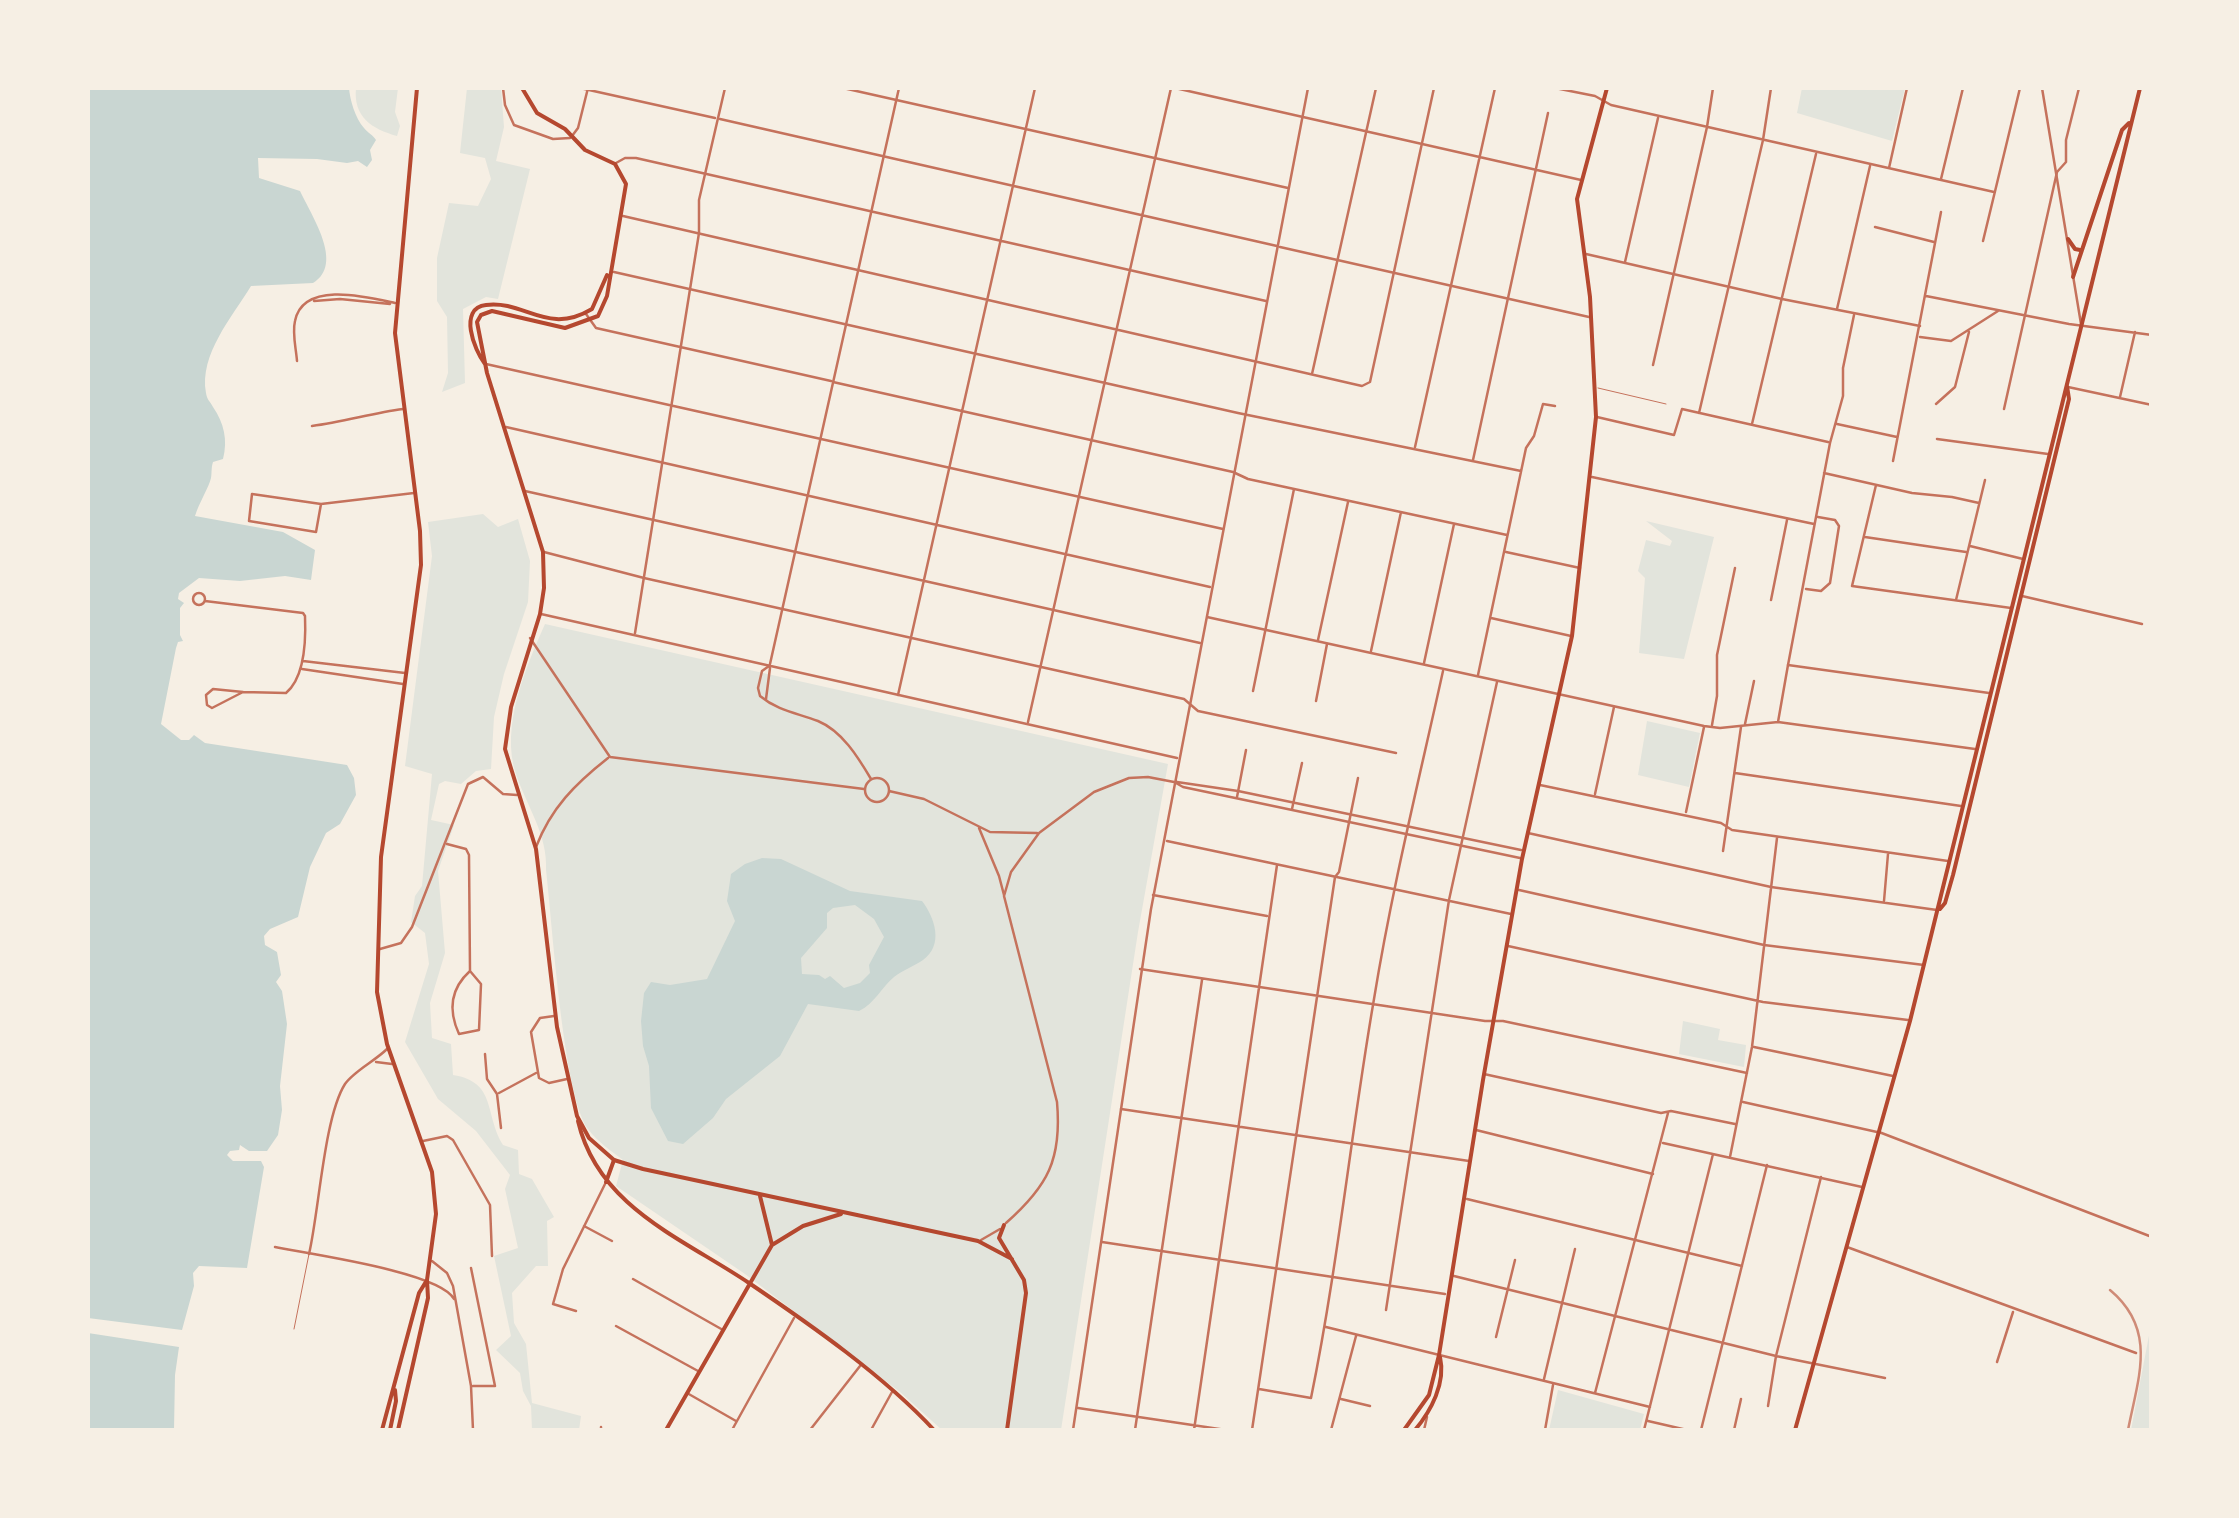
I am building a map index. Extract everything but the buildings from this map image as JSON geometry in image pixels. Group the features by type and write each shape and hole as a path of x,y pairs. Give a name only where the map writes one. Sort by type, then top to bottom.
{"main road":[{"path":"382,1430 419,1293 432,1261 436,1214 432,1172 388,1048 377,992 381,856 421,565 395,333 417,88"},
{"path":"522,88 537,113 572,136 585,150 615,164 626,184 603,309 590,320 565,328 498,312 484,313 476,326 543,552 540,614 530,638 505,737 506,758 536,849 555,1016 585,1149 606,1182 676,1240 794,1316 934,1430"},
{"path":"1404,1430 1429,1395 1440,1355 1522,859 1572,636 1596,417 1591,318 1577,199 1607,88"},
{"path":"1795,1430 1910,1020 2140,88"},
{"path":"2073,276 2122,130 2132,119"},
{"path":"2068,239 2080,250"},
{"path":"485,364 470,321 474,311 482,305 564,320 586,313 596,304 610,270"},
{"path":"1938,910 1946,903 2019,610 2069,399 2067,386"},
{"path":"577,1116 589,1138 614,1160 760,1196 978,1241 1012,1259"},
{"path":"606,1182 614,1160"},
{"path":"760,1196 772,1245"},
{"path":"666,1430 772,1245 804,1226 842,1214"},
{"path":"1004,1225 999,1237 1024,1280 1026,1294 1007,1430"},
{"path":"398,1430 428,1298 427,1280"},
{"path":"1415,1430 1437,1394 1440,1355"},
{"path":"390,1430 396,1401 394,1386"}],"street":[{"path":"503,88 505,106 514,124 565,140 578,128 587,88"},
{"path":"580,88 1591,318"},
{"path":"634,635 699,233 700,200 725,88"},
{"path":"843,88 1290,188"},
{"path":"766,701 770,665 899,88"},
{"path":"898,695 1035,88"},
{"path":"1028,724 1173,88 1580,180"},
{"path":"1073,1430 1140,968 1308,88"},
{"path":"1312,374 1376,88"},
{"path":"621,215 1362,386 1370,382 1434,88"},
{"path":"1414,449 1495,88"},
{"path":"1555,88 1596,96 1658,116 1994,192"},
{"path":"1653,365 1713,88"},
{"path":"1699,412 1772,88"},
{"path":"1889,168 1907,88"},
{"path":"1940,180 1963,88"},
{"path":"1983,241 2020,88"},
{"path":"2042,88 2082,326"},
{"path":"2004,409 2057,172 2066,162 2066,140 2078,88"},
{"path":"1472,461 1548,113"},
{"path":"1625,263 1658,116"},
{"path":"1752,424 1816,153"},
{"path":"615,164 625,158 636,158 1268,301"},
{"path":"1836,311 1870,166"},
{"path":"1893,461 1941,212"},
{"path":"1875,227 1935,242"},
{"path":"1584,253 1836,311 1920,326"},
{"path":"610,270 846,326 1521,471"},
{"path":"1925,295 2082,326 2152,334"},
{"path":"298,361 295,320 302,306 312,301 340,300 396,304"},
{"path":"1918,336 1944,342 1999,310"},
{"path":"586,313 596,328 1508,535"},
{"path":"1778,722 1854,314"},
{"path":"1936,404 1954,387 1969,330"},
{"path":"2120,398 2134,332"},
{"path":"485,364 1223,529"},
{"path":"2067,386 2152,405"},
{"path":"1478,676 1526,448 1534,436 1543,404 1555,406"},
{"path":"312,426 405,408"},
{"path":"1596,417 1674,435 1680,410 1699,412 1830,443"},
{"path":"1836,424 1899,437"},
{"path":"504,427 1212,587"},
{"path":"1937,439 2048,454"},
{"path":"1824,473 1979,504"},
{"path":"1591,477 1814,524"},
{"path":"1956,600 1984,480"},
{"path":"1876,486 1852,586 2019,610"},
{"path":"1253,691 1294,488"},
{"path":"527,491 1202,643"},
{"path":"320,504 316,532 249,521 252,494 320,504 415,493"},
{"path":"1318,641 1348,500"},
{"path":"1371,652 1402,512"},
{"path":"1803,588 1821,592 1830,583 1840,526 1835,520 1816,517"},
{"path":"1771,600 1787,518"},
{"path":"1424,664 1454,523"},
{"path":"1864,536 1967,552"},
{"path":"1968,546 2024,559"},
{"path":"543,552 1184,699 1198,711 1396,753"},
{"path":"1504,552 1580,568"},
{"path":"1712,726 1717,654 1734,568"},
{"path":"2014,595 2142,624"},
{"path":"205,601 303,613 306,622 302,661 293,686 286,693 213,689 206,695 206,704 212,708 244,692"},
{"path":"540,614 1179,758"},
{"path":"1206,617 1704,726 1778,722 1984,751"},
{"path":"1490,618 1572,636"},
{"path":"530,638 610,758"},
{"path":"1316,701 1327,643"},
{"path":"302,661 406,673"},
{"path":"770,665 762,671 758,688 766,701 831,727 848,744 871,779"},
{"path":"1788,665 1990,693"},
{"path":"300,668 404,684"},
{"path":"1259,1389 1311,1398 1334,1276 1372,1004 1404,832 1444,668"},
{"path":"1386,1310 1449,900 1498,680"},
{"path":"1723,852 1734,774 1754,681"},
{"path":"1595,796 1614,707"},
{"path":"1686,815 1704,726"},
{"path":"1237,794 1246,750"},
{"path":"536,849 547,820 560,801 610,758 864,789"},
{"path":"1292,809 1302,763"},
{"path":"1734,774 1961,806"},
{"path":"379,949 401,943 412,926 471,781 483,777 503,794 517,795"},
{"path":"1004,896 1012,872 1039,833 1113,782 1148,777 1294,802 1524,851"},
{"path":"1252,1430 1335,877 1358,778"},
{"path":"864,789 871,779"},
{"path":"871,779 882,779 889,791 924,799 978,828 1007,835 1039,833"},
{"path":"1539,784 1686,815 1732,830 1948,861"},
{"path":"864,789 875,802 883,801 889,791"},
{"path":"1237,794 1522,859"},
{"path":"978,828 999,876 1059,1122 1051,1170 1036,1195 1004,1225 978,1241"},
{"path":"1528,833 1771,887 1938,910"},
{"path":"1730,1158 1752,1047 1777,837"},
{"path":"1164,840 1513,914"},
{"path":"447,844 466,849 469,856 470,971 481,984 481,1027 459,1034 452,998 460,980 470,971"},
{"path":"1884,901 1888,852"},
{"path":"1194,1428 1277,865"},
{"path":"1518,890 1764,945 1924,965"},
{"path":"1153,894 1268,917"},
{"path":"1507,945 1758,1001 1910,1020"},
{"path":"1140,968 1494,1021 1747,1073"},
{"path":"1135,1430 1202,978"},
{"path":"555,1016 540,1018 531,1032 539,1078 550,1083 567,1079"},
{"path":"1752,1047 1894,1076"},
{"path":"309,1254 340,1096 347,1081 388,1048"},
{"path":"485,1054 487,1079 498,1094 502,1128"},
{"path":"374,1062 395,1065"},
{"path":"498,1094 538,1072"},
{"path":"1484,1074 1736,1125"},
{"path":"1741,1102 1879,1132 2152,1237"},
{"path":"1122,1109 1470,1161"},
{"path":"1595,1395 1668,1113"},
{"path":"1475,1130 1653,1174"},
{"path":"423,1141 447,1136 452,1140 490,1205 492,1256"},
{"path":"1661,1143 1862,1187"},
{"path":"1644,1430 1712,1154"},
{"path":"1701,1430 1767,1165"},
{"path":"1768,1406 1776,1356 1820,1177"},
{"path":"576,1311 553,1304 562,1269 606,1182"},
{"path":"1465,1198 1742,1266"},
{"path":"583,1225 612,1241"},
{"path":"1101,1242 1450,1294"},
{"path":"274,1247 427,1280 448,1289 454,1299"},
{"path":"1845,1247 2136,1353"},
{"path":"1544,1381 1575,1250"},
{"path":"1496,1337 1515,1260"},
{"path":"432,1261 446,1273 454,1299 471,1386 472,1430"},
{"path":"471,1268 495,1386 471,1386"},
{"path":"1454,1276 1776,1356 1886,1378"},
{"path":"634,1278 723,1330"},
{"path":"1996,1362 2014,1310"},
{"path":"732,1430 794,1316"},
{"path":"616,1326 699,1372"},
{"path":"1326,1327 1650,1407"},
{"path":"1332,1430 1356,1335"},
{"path":"810,1430 860,1366"},
{"path":"1545,1430 1554,1384"},
{"path":"687,1392 737,1421"},
{"path":"871,1430 892,1392"},
{"path":"1424,1430 1429,1395"},
{"path":"1340,1399 1370,1406"},
{"path":"1734,1430 1741,1400"},
{"path":"1076,1408 1226,1430"},
{"path":"920,1430 925,1421"},
{"path":"1646,1421 1687,1430"}],"lane":[{"path":"1595,388 1666,404"},
{"path":"294,1329 309,1254"}],"shaded area":[{"path":"88,88 349,88 358,119 376,140 367,167 358,161 258,158 259,178 300,191 323,239 326,264 313,283 251,286 219,337 207,365 206,395 222,425 225,445 223,459 213,462 210,482 195,516 283,532 315,550 311,580 285,576 240,581 199,578 179,593 178,599 184,603 180,608 183,641 176,648 161,724 181,740 194,735 205,743 347,765 356,795 340,824 326,833 310,867 298,917 270,929 264,936 265,945 277,952 281,975 276,982 282,991 287,1024 278,1135 267,1151 249,1151 240,1145 239,1150 227,1155 233,1161 261,1161 264,1167 247,1268 199,1266 193,1273 194,1286 182,1330 88,1318"},
{"path":"356,88 398,88 397,136 366,120 358,107"},
{"path":"467,88 501,88 504,127 496,161 530,169 498,299 486,297 463,309 465,383 442,392 448,373 447,317 437,301 437,258 449,203 478,206 491,179 485,158 460,153"},
{"path":"1802,88 1905,88 1892,141 1797,113"},
{"path":"483,514 498,527 518,519 530,561 528,602 494,717 491,769 476,771 461,784 439,784 431,820 454,825 438,871 445,953 430,1003 432,1038 451,1044 453,1075 467,1079 483,1092 503,1145 518,1150 519,1174 532,1179 554,1217 547,1221 548,1266 536,1266 512,1293 514,1323 526,1344 532,1403 581,1416 579,1430 532,1430 531,1406 520,1373 496,1350 511,1336 494,1256 518,1248 505,1189 510,1175 476,1131 438,1099 405,1042 429,964 425,933 411,922 415,896 422,886 432,774 405,766 432,556 428,522"},
{"path":"1646,521 1714,537 1684,659 1639,653 1645,578 1638,571 1646,540 1670,546 1672,541"},
{"path":"545,624 1168,764 1061,1430 942,1430 900,1392 745,1274 616,1186 623,1160 588,1129 579,1110 565,1045 544,845 512,756 517,698"},
{"path":"1647,721 1700,733 1689,787 1638,775"},
{"path":"762,858 781,859 850,891 922,901 934,923 934,947 923,960 894,977 859,1011 808,1004 780,1056 726,1099 713,1118 683,1144 668,1141 651,1108 641,1021 644,993 651,982 670,985 707,979 735,921 727,901 731,874","holes":["855,905 874,919 884,937 869,965 870,973 860,983 844,988 830,976 825,979 802,974 801,958 827,928 827,913 833,908"]},
{"path":"1683,1021 1720,1029 1718,1040 1746,1045 1744,1067 1679,1054"},
{"path":"2151,1325 2151,1430 2131,1430"},
{"path":"88,1333 179,1347 174,1430 88,1430"},
{"path":"1558,1390 1644,1414 1640,1430 1549,1430"}],"railway":[{"path":"2110,1290 2125,1305 2139,1338 2139,1373 2128,1430"}]}
